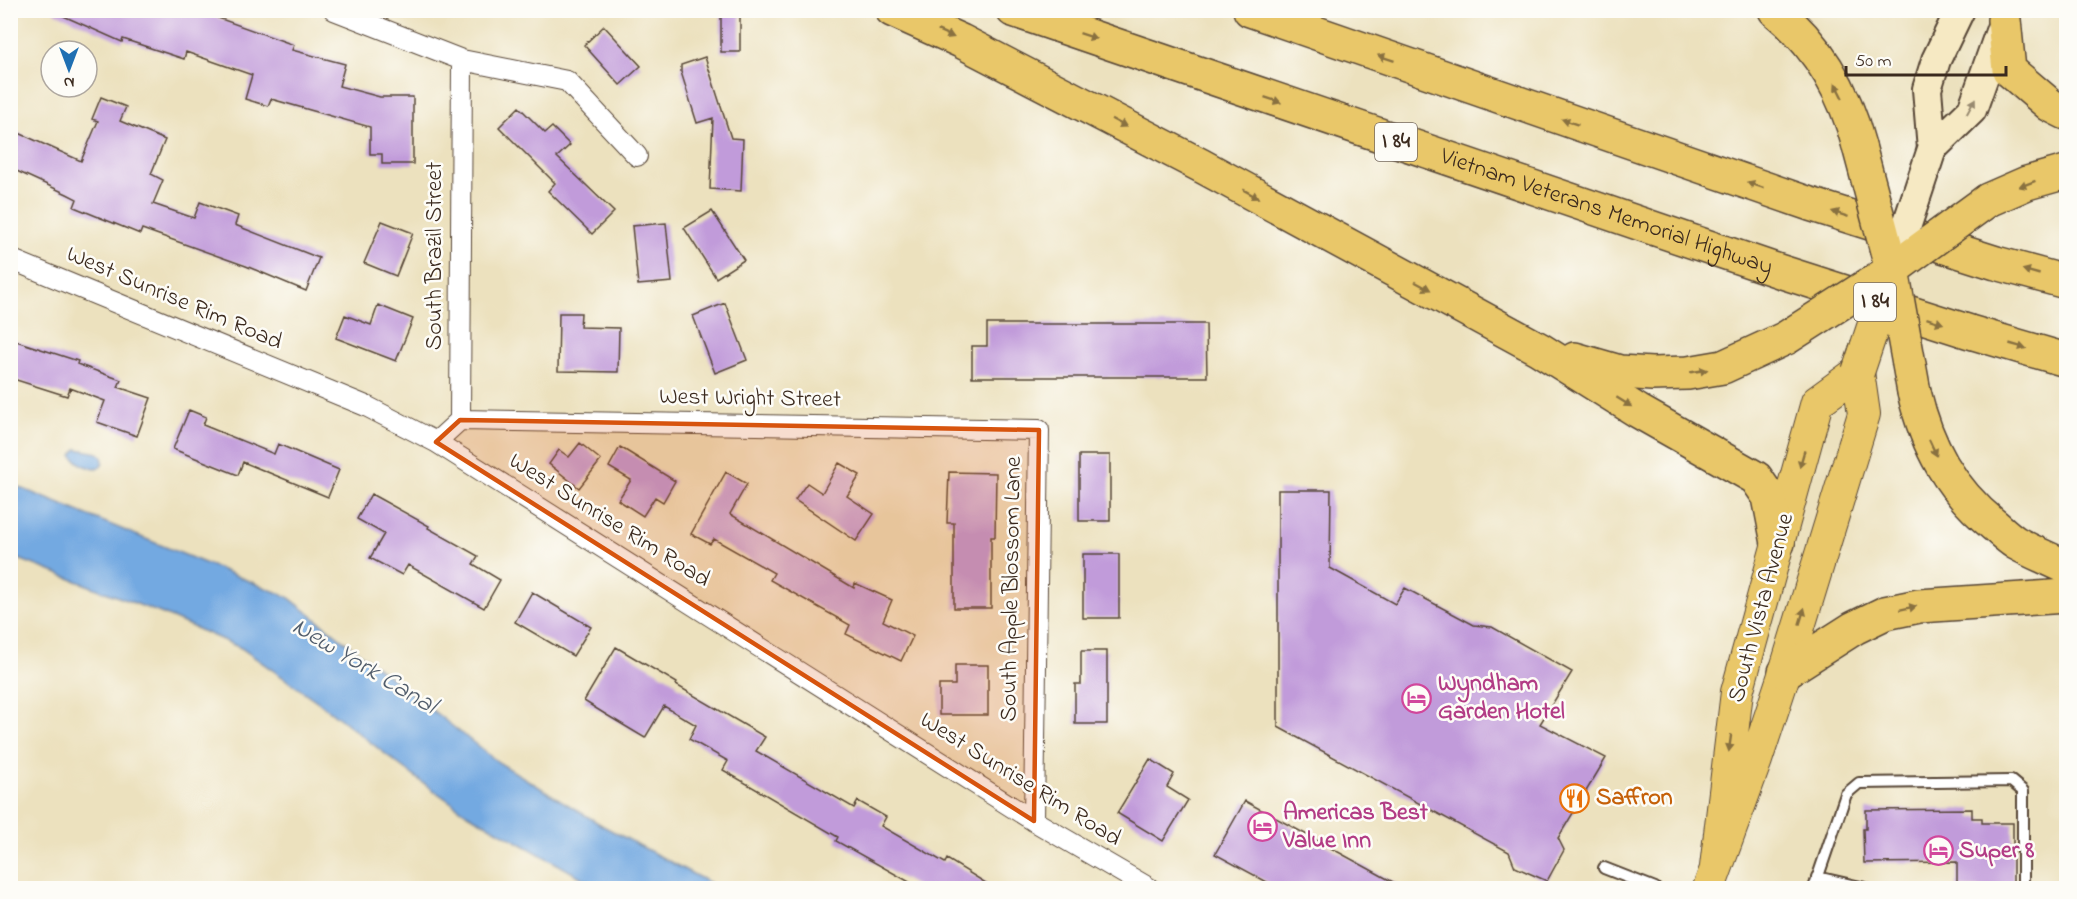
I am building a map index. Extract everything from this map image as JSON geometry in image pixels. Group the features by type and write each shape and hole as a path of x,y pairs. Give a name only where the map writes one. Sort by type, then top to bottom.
{"highway":[{"path":"892,10 962,41 1200,165 1539,349 1638,411 1756,478 1769,497 1778,543"},
{"name":"Vietnam Veterans Memorial Highway","path":"1013,10 1779,271 1970,332 2067,360"},
{"path":"1250,10 1810,204 1996,263 2067,282"},
{"path":"1775,10 1795,26 1820,56 1848,110 1892,270 1921,421 1934,452 1947,475 1977,511 2015,542 2067,567"},
{"path":"2007,15 2009,70 2050,105 2067,113"},
{"path":"1539,349 1620,372 1653,374 1723,367 1786,338 1892,270 1988,200 2027,183 2067,172"},
{"path":"1785,672 1854,628 1885,613 1919,606 2067,596"}],"main road":[{"name":"South Vista Avenue","path":"1712,878 1756,760 1785,672 1864,414 1858,372 1932,149 1928,88 1936,60 1960,10"},
{"name":"South Vista Avenue","path":"1932,149 1972,110 2007,15"},
{"name":"South Vista Avenue","path":"1712,878 1737,692 1817,402 1858,372"}],"street":[{"path":"334,10 462,60 567,81 637,156"},
{"name":"South Brazil Street","path":"460,420 462,60"},
{"name":"West Sunrise Rim Road","path":"10,259 366,406 436,442 1034,821 1149,888"},
{"path":"436,442 460,420"},
{"name":"West Wright Street","path":"460,420 1039,430"},
{"name":"South Apple Blossom Lane","path":"1034,821 1039,430"}],"lane":[{"path":"1814,888 1846,794 1859,783 2011,781 2023,791 2023,888"},
{"path":"1604,868 1655,888"},
{"path":"1817,877 1865,888"}],"highlighted area":[{"path":"460,420 1039,430 1034,821 436,442"}],"water":[{"path":"77,449 98,453 102,456 103,462 100,467 84,466 72,455"},
{"name":"New York Canal","path":"11,484 288,597 498,762 603,826 719,888 600,888 468,814 419,780 321,704 241,648 163,614 11,556"}],"building":[{"path":"50,10 196,10 294,45 292,50 345,64 339,86 380,97 413,97 413,164 382,164 382,154 370,154 370,127 271,99 268,106 245,99 252,75 186,52 184,59 123,39 122,42"},
{"path":"721,10 740,10 740,52 721,52"},
{"path":"604,26 641,66 620,85 584,45"},
{"path":"705,57 731,138 743,139 741,191 710,189 713,118 697,123 681,72 681,65"},
{"path":"101,97 126,107 120,121 165,140 151,174 163,180 153,204 194,218 200,202 238,216 235,225 319,258 306,291 246,266 142,229 140,234 74,207 77,199 10,168 10,129 81,161 98,121 92,119"},
{"path":"519,107 545,133 552,127 570,145 557,157 614,212 592,234 548,191 555,183 499,127"},
{"path":"712,211 744,260 716,278 684,228"},
{"path":"382,221 413,233 396,276 364,263"},
{"path":"666,223 672,282 638,285 632,226"},
{"path":"725,303 747,360 715,373 693,316"},
{"path":"378,305 413,319 396,361 336,338 345,315 371,325"},
{"path":"559,313 581,313 580,327 619,328 618,372 558,371"},
{"path":"987,324 1206,324 1207,377 972,377 972,346 987,346"},
{"path":"10,339 78,361 77,364 121,380 118,387 151,398 137,436 97,422 105,401 70,388 67,396 10,378"},
{"path":"189,410 206,417 203,425 274,454 278,444 339,470 328,497 243,462 238,475 173,449"},
{"path":"580,443 601,460 579,488 549,464 559,450 569,457"},
{"path":"620,447 675,481 663,502 655,497 643,516 618,500 631,480 609,467"},
{"path":"1079,455 1110,455 1110,521 1079,521"},
{"path":"839,463 860,475 847,496 874,514 856,541 795,500 807,483 822,493"},
{"path":"726,472 747,484 730,514 854,588 855,583 892,600 883,621 913,636 901,661 846,634 850,625 770,580 774,573 714,539 710,544 691,534"},
{"path":"949,472 996,473 995,537 991,537 991,608 954,608 954,523 947,523"},
{"name":"Wyndham Garden Hotel","path":"1278,490 1331,490 1330,568 1395,604 1405,588 1474,625 1492,627 1572,672 1540,724 1606,758 1558,838 1564,850 1547,881 1515,867 1509,852 1278,727"},
{"path":"371,494 478,556 473,564 500,580 484,608 408,565 402,575 370,558 384,534 357,519"},
{"path":"1083,554 1119,554 1119,618 1083,618"},
{"path":"532,592 591,627 573,656 515,622"},
{"path":"616,647 765,737 756,751 854,808 858,801 886,817 881,826 945,863 947,859 994,888 920,888 836,841 838,837 723,770 728,761 689,739 696,725 664,706 645,738 584,701"},
{"path":"1081,651 1107,651 1107,724 1075,724 1075,684 1081,684"},
{"path":"955,665 988,665 988,715 939,715 939,685 955,685"},
{"path":"1150,759 1174,774 1167,787 1188,800 1163,841 1117,813"},
{"name":"Americas Best Value Inn","path":"1245,801 1404,888 1278,888 1215,854"},
{"name":"Super 8","path":"1972,809 1972,818 1982,818 1982,823 2013,823 2013,888 1957,888 1957,862 1864,863 1863,829 1866,829 1866,810"}],"place":[{"name":"Wyndham Garden Hotel","path":"1417,698"},
{"name":"Saffron","path":"1575,798"},
{"name":"Americas Best Value Inn","path":"1262,827"},
{"name":"Super 8","path":"1938,851"}]}
